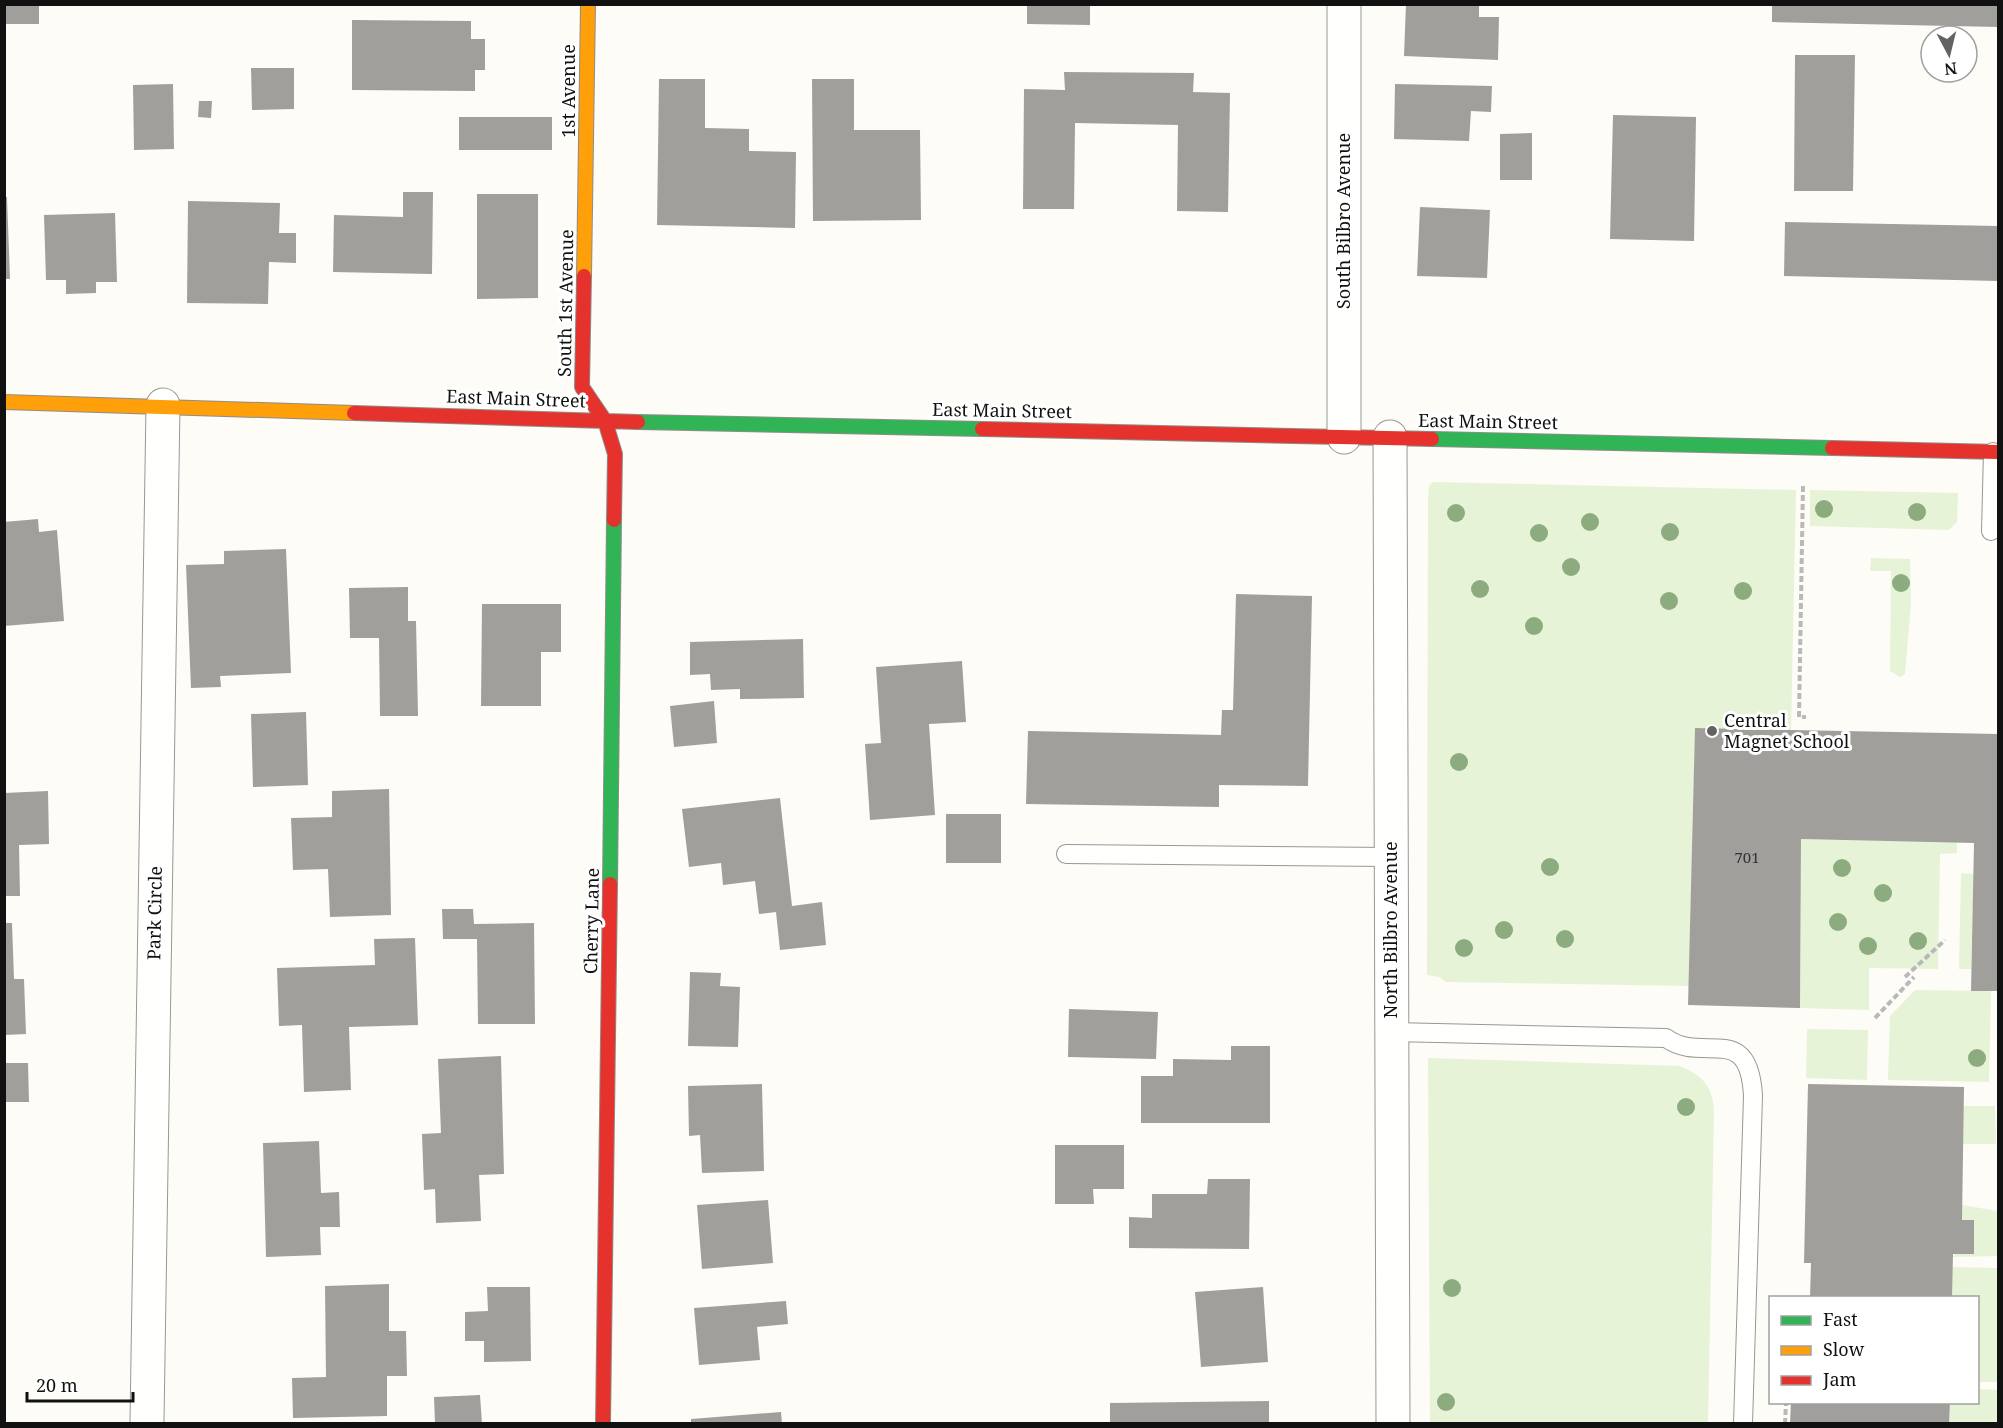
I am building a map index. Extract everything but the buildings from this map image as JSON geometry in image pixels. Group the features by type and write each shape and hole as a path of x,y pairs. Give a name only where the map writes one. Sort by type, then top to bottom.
{"street":[{"name":"1st Avenue","path":"587,179 588,4"},
{"name":"South Bilbro Avenue","path":"1344,4 1344,437"},
{"name":"South 1st Avenue","path":"587,179 582,387 605,420"},
{"name":"East Main Street","path":"4,402 605,420 1996,452"},
{"name":"Park Circle","path":"147,1421 163,405"},
{"name":"Cherry Lane","path":"603,1424 615,454 605,420"},
{"name":"North Bilbro Avenue","path":"1390,437 1393,1424"}],"lane":[{"path":"1991,531 1996,452"},
{"path":"1066,854 1391,857"},
{"path":"1392,1032 1666,1038 1678,1046 1715,1047 1739,1053 1748,1066 1752,1095 1743,1424"}],"path":[{"path":"1803,486 1799,717 1806,717"},
{"path":"1905,977 1945,940"},
{"path":"1875,1018 1914,977"},
{"path":"1785,1424 1783,1418 1786,1404"}],"green space":[{"path":"1433,482 1796,490 1791,730 1695,728 1689,986 1446,982 1439,977 1427,975 1428,498 1429,486"},
{"path":"1810,490 1958,493 1957,522 1949,530 1810,526"},
{"path":"1871,558 1910,559 1911,604 1905,674 1900,677 1890,671 1891,571 1870,571"},
{"path":"1801,839 1957,842 1957,853 1940,854 1938,969 1869,968 1869,1010 1800,1008"},
{"path":"1961,873 1974,874 1971,969 1959,969"},
{"path":"1915,990 1991,991 1989,1082 1888,1080 1890,1016"},
{"path":"1807,1029 1868,1030 1867,1080 1806,1078"},
{"path":"1428,1058 1680,1066 1695,1074 1706,1084 1714,1106 1708,1423 1430,1423"},
{"path":"1963,1106 1995,1106 1996,1144 1963,1144"},
{"path":"1962,1205 1998,1211 1998,1256 1953,1257 1973,1220 1962,1220"},
{"path":"1952,1267 1998,1268 1998,1382 1979,1382 1979,1296 1952,1296"},
{"path":"1979,1389 1998,1390 1998,1423 1949,1424 1950,1404 1979,1404"}],"traffic: fast":[{"path":"638,422 982,429"},
{"path":"1432,439 1832,448"},
{"path":"610,884 614,520"}],"traffic: slow":[{"path":"584,276 588,4"},
{"path":"4,402 354,413"}],"traffic: jam":[{"path":"584,276 582,387 605,421 615,454 614,520"},
{"path":"354,413 638,422"},
{"path":"982,429 1432,439"},
{"path":"1832,448 1998,452"},
{"path":"603,1424 610,884"}],"place":[{"name":"Central Magnet School","path":"1712,731"}]}
